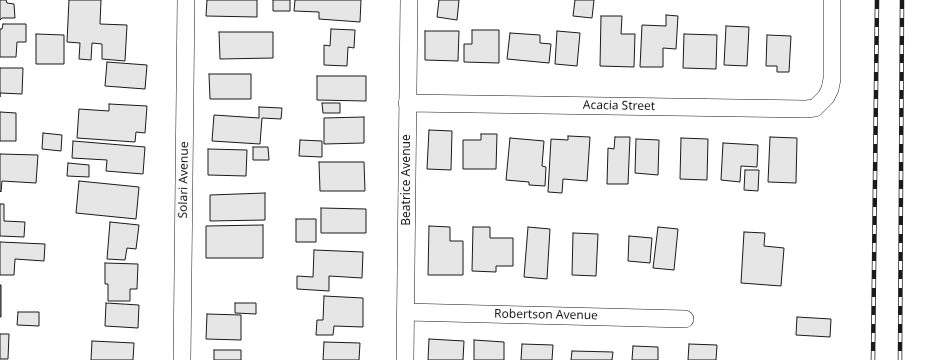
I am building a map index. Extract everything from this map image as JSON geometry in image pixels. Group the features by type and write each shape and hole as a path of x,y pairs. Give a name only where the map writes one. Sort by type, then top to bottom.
{"street":[{"name":"Solari Avenue","path":"182,360 186,0"},
{"name":"Beatrice Avenue","path":"405,360 409,0"},
{"name":"Acacia Street","path":"407,103 815,108 826,97 832,79 832,0"},
{"name":"Robertson Avenue","path":"406,312 685,318"}],"building":[{"path":"0,0 6,0 7,3 14,4 15,18 2,18 0,20"},
{"path":"69,0 101,0 100,24 127,25 125,61 102,59 102,44 92,43 91,60 79,59 80,43 67,42"},
{"path":"207,0 257,0 257,17 206,16"},
{"path":"273,0 290,0 290,11 273,11"},
{"path":"295,0 361,0 360,22 319,19 319,12 294,11"},
{"path":"439,0 459,0 457,20 437,17"},
{"path":"575,0 594,0 592,18 573,16"},
{"path":"666,15 678,16 676,49 663,48 663,67 640,67 642,25 666,26"},
{"path":"601,16 622,16 621,34 635,34 634,67 600,66"},
{"path":"3,24 26,24 26,42 17,42 16,57 0,57 0,29 2,29"},
{"path":"726,26 749,27 747,66 724,65"},
{"path":"331,29 355,30 354,48 348,47 347,66 324,65 324,45 330,46"},
{"path":"472,30 499,30 499,63 464,62 464,44 472,44"},
{"path":"425,31 459,31 458,61 425,60"},
{"path":"557,31 580,33 577,66 555,64"},
{"path":"219,32 273,32 273,58 220,59"},
{"path":"510,33 540,35 540,43 551,44 549,63 507,59"},
{"path":"36,34 64,35 64,64 36,64"},
{"path":"684,34 717,35 716,69 683,68"},
{"path":"767,35 791,36 789,72 777,72 777,66 766,66"},
{"path":"107,62 147,65 145,89 105,86"},
{"path":"0,68 23,68 22,94 0,93"},
{"path":"209,74 251,74 251,99 210,99"},
{"path":"317,76 366,76 366,101 317,100"},
{"path":"322,103 340,103 340,113 323,113"},
{"path":"109,104 147,106 145,133 136,132 135,142 77,138 79,109 109,111"},
{"path":"259,107 282,108 281,119 262,118 260,144 212,141 214,115 259,118"},
{"path":"0,112 16,113 16,141 0,141"},
{"path":"364,117 364,143 324,144 324,118"},
{"path":"429,130 452,131 451,170 427,169"},
{"path":"43,133 62,135 61,151 42,149"},
{"path":"481,134 497,134 496,169 463,169 463,140 481,140"},
{"path":"568,136 590,137 587,181 563,179 562,193 548,192 551,139 568,140"},
{"path":"615,137 630,137 628,184 607,184 608,148 614,149"},
{"path":"770,137 797,138 796,183 768,182"},
{"path":"510,138 544,141 542,166 546,167 545,186 529,185 529,182 506,180"},
{"path":"681,138 708,139 707,180 680,179"},
{"path":"636,139 659,140 658,175 635,173"},
{"path":"300,140 322,141 322,157 299,156"},
{"path":"73,141 145,147 143,174 106,171 107,160 72,158"},
{"path":"723,143 758,145 757,167 741,166 740,182 721,180"},
{"path":"253,147 268,147 269,160 253,160"},
{"path":"208,149 247,150 246,176 208,175"},
{"path":"0,154 38,155 36,183 2,181 1,192"},
{"path":"319,162 364,162 365,191 320,191"},
{"path":"68,163 89,165 89,177 67,176"},
{"path":"745,170 759,170 758,191 744,190"},
{"path":"79,181 139,187 136,219 76,213"},
{"path":"265,193 265,220 210,221 210,195"},
{"path":"0,204 4,204 4,221 25,222 24,237 0,236"},
{"path":"321,208 366,209 366,233 321,233"},
{"path":"296,219 316,219 316,242 296,242"},
{"path":"110,222 139,225 136,249 127,248 125,260 107,259"},
{"path":"263,225 263,258 206,258 206,226"},
{"path":"429,226 450,227 450,241 463,241 463,275 428,275"},
{"path":"473,227 490,227 490,238 513,238 513,266 496,266 496,272 472,271"},
{"path":"528,227 550,229 547,279 524,277"},
{"path":"658,227 678,229 674,270 653,268"},
{"path":"744,232 765,233 764,246 784,248 781,286 741,283"},
{"path":"573,233 598,234 596,276 572,275"},
{"path":"629,236 652,238 650,263 628,261"},
{"path":"0,242 45,244 44,261 15,259 14,275 0,275"},
{"path":"314,250 363,252 362,278 329,276 329,291 297,289 297,276 313,277"},
{"path":"105,263 138,264 137,289 130,289 130,301 108,301 108,284 105,284"},
{"path":"1,285 1,317 0,317"},
{"path":"324,296 363,298 363,327 334,326 333,335 316,335 317,320 323,320"},
{"path":"106,303 139,305 138,328 105,326"},
{"path":"235,303 256,303 256,314 235,313"},
{"path":"18,312 39,312 39,326 17,325"},
{"path":"207,314 241,315 241,340 206,339"},
{"path":"797,317 831,319 830,337 796,335"},
{"path":"0,334 9,334 8,359 0,359"},
{"path":"429,339 464,341 463,360 428,360"},
{"path":"474,340 504,342 504,360 474,360"},
{"path":"92,341 134,343 133,360 91,360"},
{"path":"324,342 360,343 359,360 323,360"},
{"path":"522,344 553,345 552,360 521,360"},
{"path":"689,344 717,345 716,360 688,360"},
{"path":"633,346 658,347 658,360 632,360"},
{"path":"214,350 241,350 241,360 214,360"},
{"path":"572,351 613,352 612,360 571,360"}],"railway":[{"path":"873,360 877,0"},
{"path":"900,360 902,0"}]}
